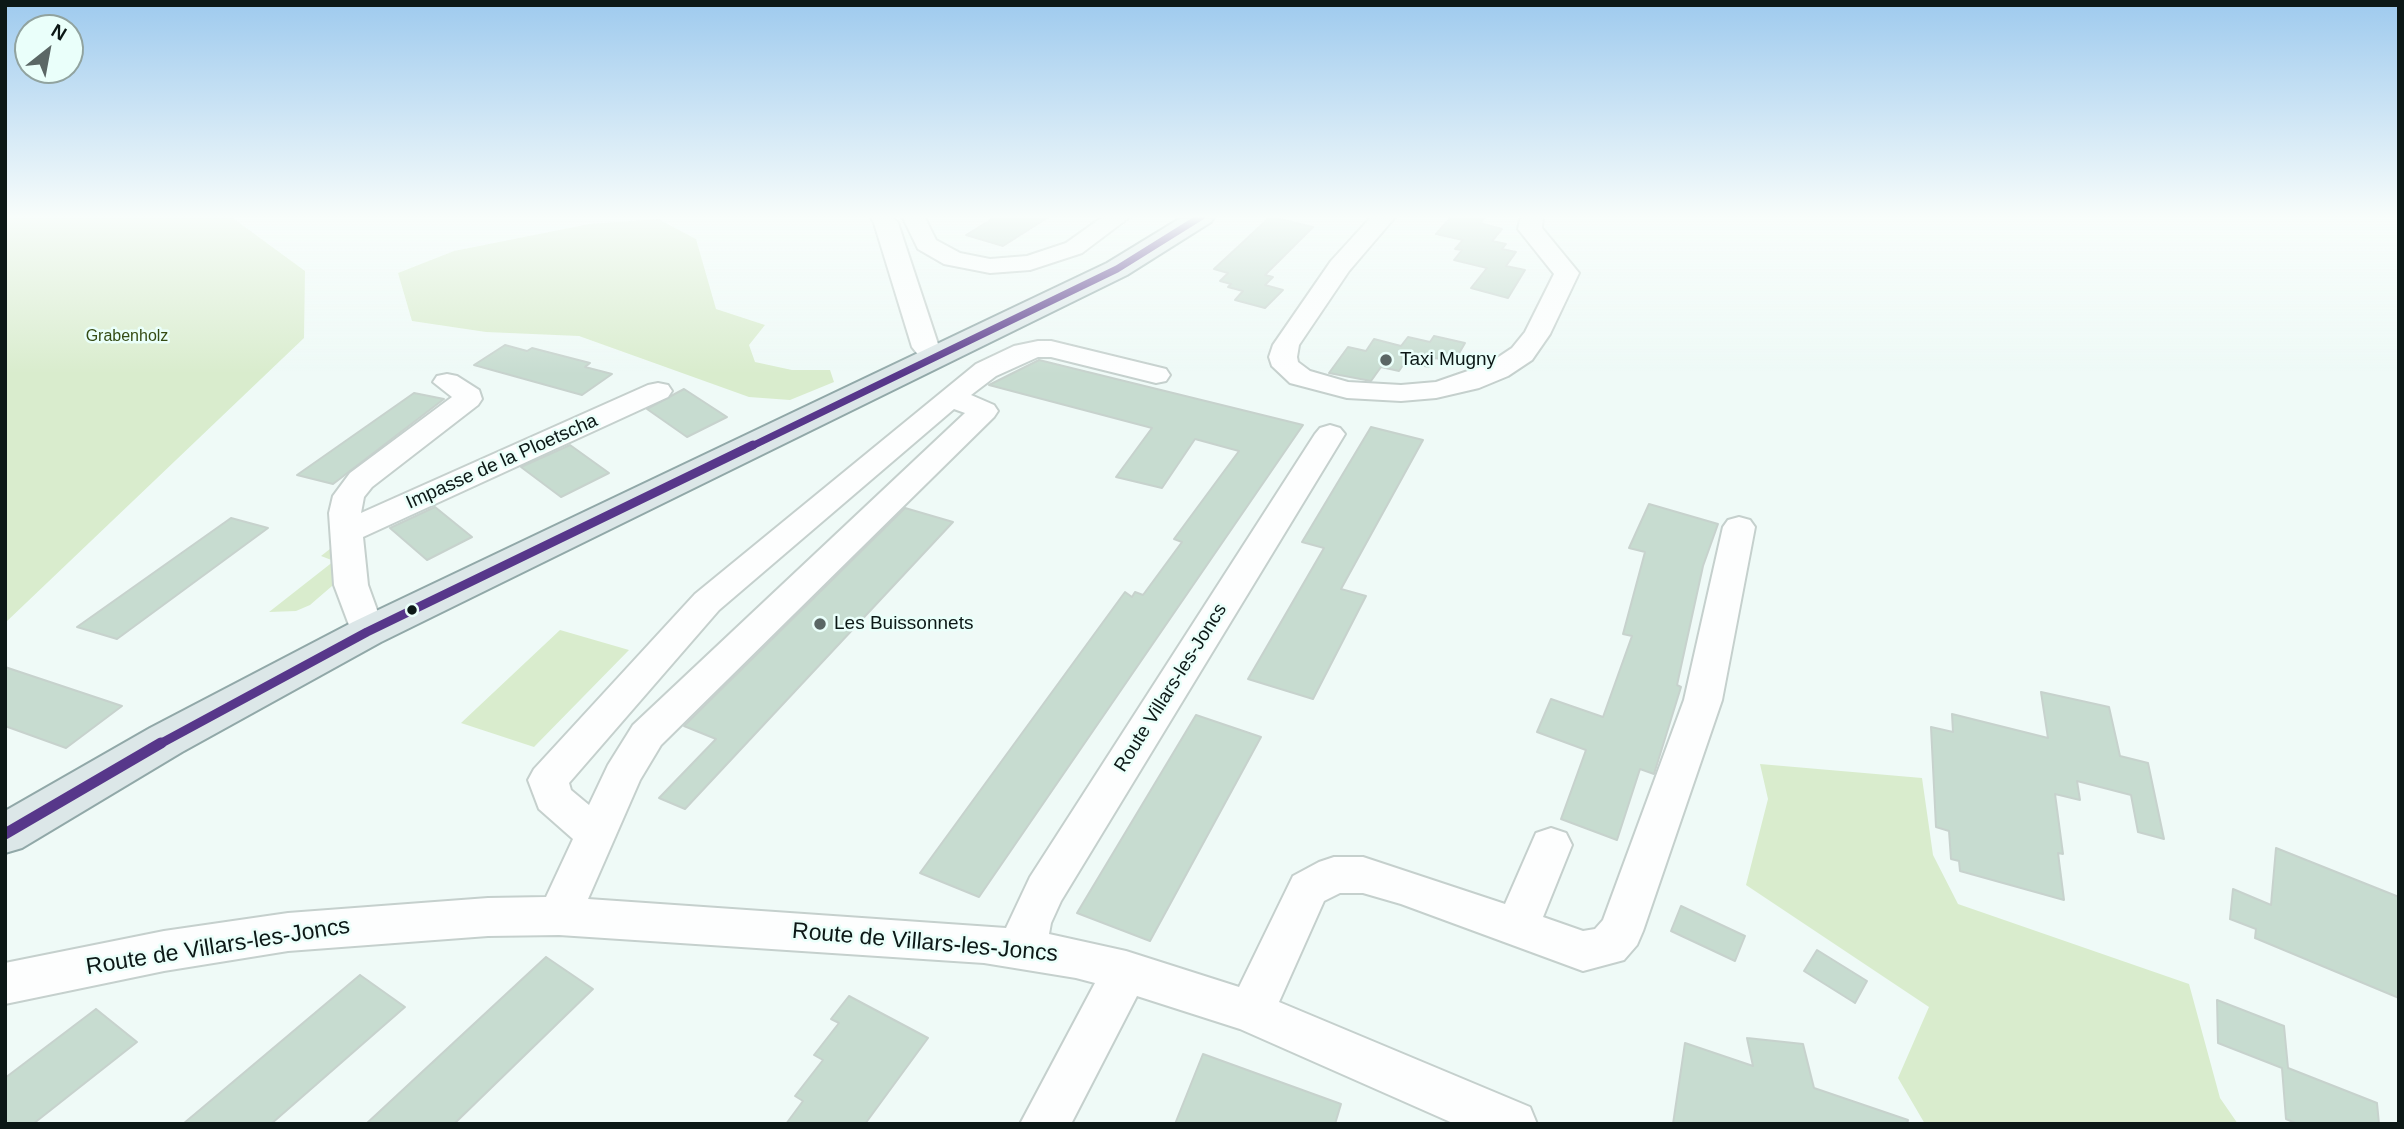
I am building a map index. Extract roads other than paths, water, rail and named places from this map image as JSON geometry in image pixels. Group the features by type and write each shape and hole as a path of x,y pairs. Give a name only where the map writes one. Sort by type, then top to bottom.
{"main road":[{"path":"5,834 177,734 367,632 1118,269"}],"street":[{"path":"900,269 925,347 934,356"},
{"path":"1338,269 1286,345 1283,357 1286,366 1300,377 1333,387 1368,393 1436,390 1469,382 1498,370 1522,354 1537,334 1567,273 1563,269"},
{"path":"595,834 553,798 548,780 707,603 950,397 986,370 1024,352 1038,349 1051,349 1156,375"},
{"path":"367,632 351,585 345,513 349,496 361,480 468,400 469,396 447,382"},
{"name":"Impasse de la Ploetscha","path":"346,532 658,391"},
{"path":"559,916 622,776 647,735 984,411 950,397"},
{"name":"Route Villars-les-Joncs","path":"1025,948 1029,923 1045,890 1330,434"},
{"path":"849,481 891,498"},
{"path":"1251,1012 1308,889 1334,875 1363,875 1583,951 1608,946 1621,932 1703,700 1739,527"},
{"path":"1517,928 1551,845"},
{"name":"Route de Villars-les-Joncs","path":"5,984 164,951 288,932 488,917 559,916 1025,948 1126,971 1251,1012 1512,1124"},
{"path":"1045,1124 1126,971"}],"place":[{"name":"Taxi Mugny","path":"1386,360"},
{"name":"Les Buissonnets","path":"820,624"}],"park label":[{"name":"Grabenholz","path":"127,337"}]}
